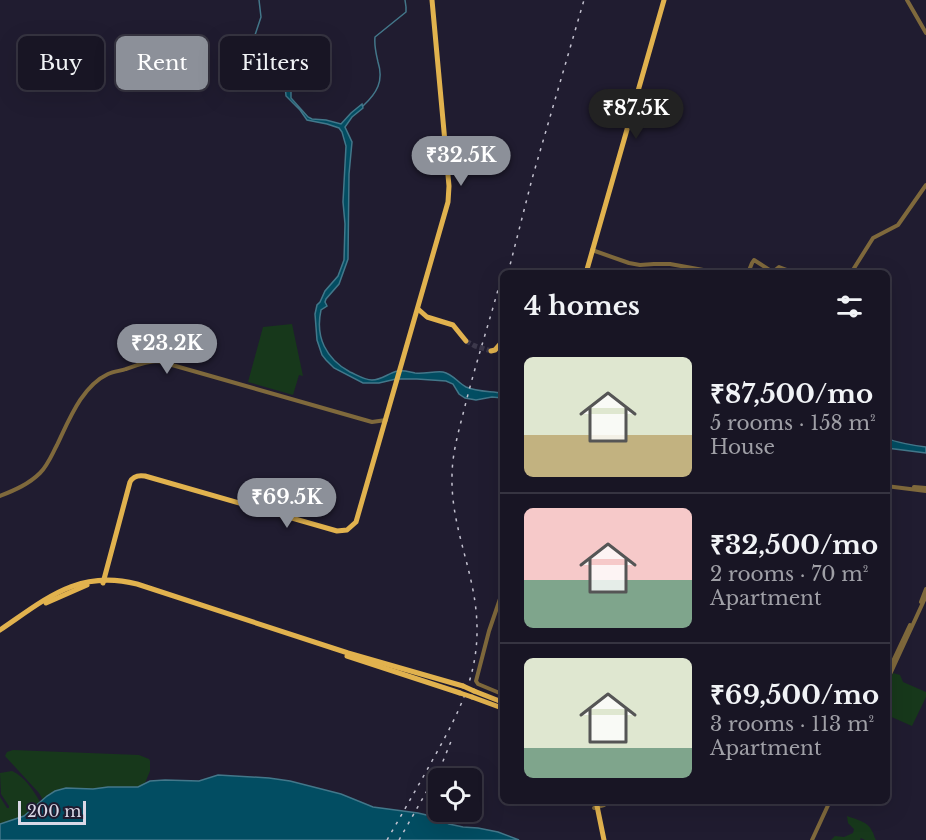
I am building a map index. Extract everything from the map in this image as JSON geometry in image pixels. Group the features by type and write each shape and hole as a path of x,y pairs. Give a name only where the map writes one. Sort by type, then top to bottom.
{"main road":[{"path":"102,581 130,482 141,475 335,531 349,529 355,524 449,194 432,0"},
{"path":"587,270 664,0"},
{"path":"418,309 425,316 449,323 466,341"},
{"path":"414,321 425,316"},
{"path":"492,351 500,344"},
{"path":"0,632 46,603 102,581 141,589 460,693 500,701"},
{"path":"0,632 46,598 74,585 102,581 133,583 355,655 463,687 500,707"},
{"path":"598,804 604,840"},
{"path":"598,804 604,840"}],"street":[{"path":"908,0 926,33"},
{"path":"853,270 873,238 898,225 926,185"},
{"path":"592,250 640,265 670,264 703,270"},
{"path":"749,270 754,260 769,270"},
{"path":"0,496 19,489 47,465 76,409 95,383 110,373 146,362 158,361 372,422 386,420"},
{"path":"890,485 926,489"},
{"path":"890,672 926,589"},
{"path":"890,669 926,596"},
{"path":"500,600 476,681 500,693"},
{"path":"814,840 830,804"}],"green space":[{"path":"292,324 303,376 299,375 293,395 248,382 263,327"},
{"path":"893,673 900,675 903,682 926,692 926,697 912,726 890,716 890,680"},
{"path":"13,750 139,755 149,759 150,771 145,783 138,787 108,787 47,796 43,800 5,756 7,752"},
{"path":"12,771 25,780 40,802 24,816 0,824 0,797 7,808 9,806 1,794 0,773"},
{"path":"847,816 868,825 876,840 861,838 861,840 831,840 835,836 844,837 853,833 854,829 848,823"}],"water":[{"path":"285,90 291,90 291,98 308,117 341,124 362,104 363,108 345,127 352,142 349,174 348,259 339,284 326,299 327,306 321,310 321,338 329,354 342,367 366,379 376,380 400,371 443,372 470,389 500,393 500,398 476,400 465,398 459,394 453,384 446,381 396,379 379,383 363,383 334,368 322,355 317,340 315,314 317,305 338,276 344,260 343,202 346,146 339,128 307,120 286,96"},
{"path":"890,439 926,447 926,453 890,448"},
{"path":"218,775 290,781 341,794 373,807 428,815 428,822 445,822 478,828 519,840 0,840 0,824 24,816 55,791 66,788 138,787 150,781 199,781"}],"waterway":[{"path":"255,36 261,17 259,0"},
{"path":"363,106 372,96 380,81 375,37 406,12 405,0"}],"tunnel":[{"path":"466,341 491,351"}],"railway":[{"path":"509,270 532,179 584,0"},
{"path":"387,840 453,722 473,666 477,625 475,602 454,509 452,467 466,402 500,282"},
{"path":"399,840 441,766 452,739"}]}
